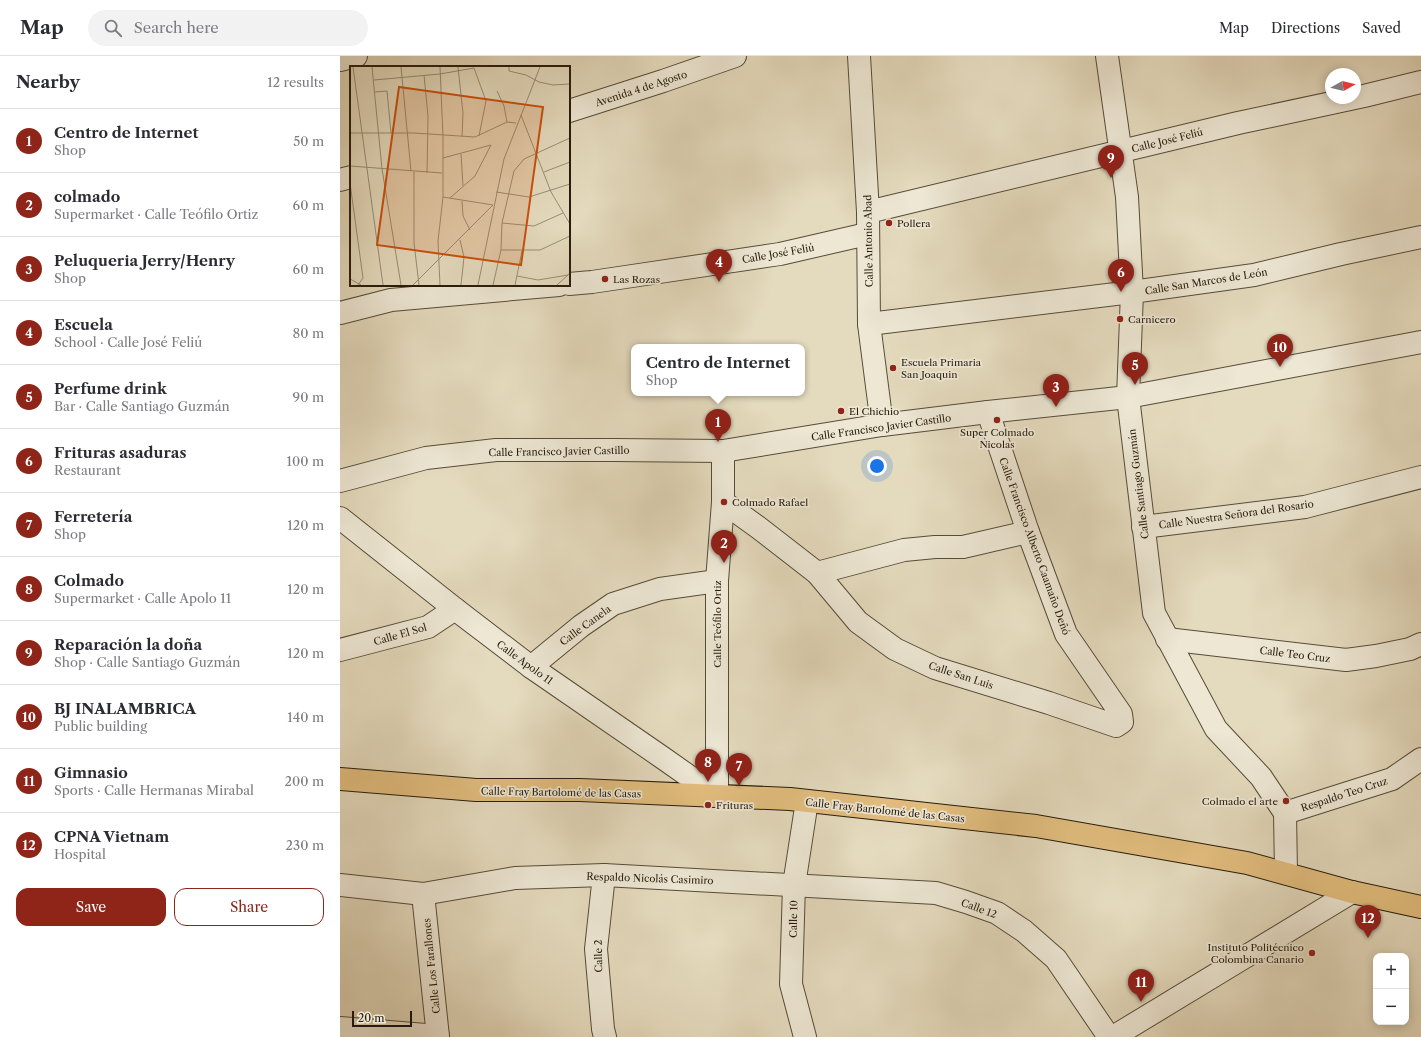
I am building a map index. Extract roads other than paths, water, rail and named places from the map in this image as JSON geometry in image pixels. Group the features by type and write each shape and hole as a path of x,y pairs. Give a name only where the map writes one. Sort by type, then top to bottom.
{"main road":[{"name":"Calle Fray Bartolomé de las Casas","path":"340,779 476,790 580,790 807,801 1036,826 1247,863 1352,892 1421,908"}],"street":[{"path":"340,60 356,56"},
{"name":"Avenida 4 de Agosto","path":"570,111 663,82 735,56"},
{"name":"Calle Antonio Abad","path":"859,56 868,212 867,234 870,324 882,425"},
{"name":"Calle Santiago Guzmán","path":"1107,56 1127,197 1132,292 1128,397 1154,613 1216,729 1261,777 1285,813"},
{"name":"Calle José Feliú","path":"868,212 1238,123 1421,82"},
{"path":"340,180 350,177"},
{"name":"Calle José Feliú","path":"570,284 592,282 780,254 867,234"},
{"name":"Calle San Marcos de León","path":"870,324 1132,292 1254,275 1341,254 1421,238"},
{"path":"340,314 391,300 548,286"},
{"name":"Calle Francisco Javier Castillo","path":"340,480 426,458 496,450 723,451 882,425 1128,397 1421,342"},
{"name":"Calle Francisco Alberto Caamaño Deñó","path":"988,412 1028,532 1066,634 1121,714"},
{"name":"Calle Teófilo Ortiz","path":"717,796 717,581 723,502 723,451"},
{"name":"Calle Nuestra Señora del Rosario","path":"1143,527 1305,507 1421,477"},
{"name":"Calle San Luis","path":"723,502 817,573 858,622 895,649 935,668 1049,703 1116,726 1122,722 1121,714"},
{"name":"Calle Apolo 11","path":"340,518 531,667 717,796"},
{"path":"817,573 904,550 935,547 963,547 1028,532"},
{"name":"Calle Canela","path":"531,667 581,626 614,604 660,589 717,581"},
{"name":"Calle El Sol","path":"340,650 428,628 455,609"},
{"name":"Calle Teo Cruz","path":"1167,639 1346,660 1410,649 1421,644"},
{"name":"Respaldo Teo Cruz","path":"1285,813 1392,779 1421,759"},
{"name":"Calle 10","path":"805,1037 791,984 794,885 807,801"},
{"path":"1285,813 1286,873"},
{"name":"Respaldo Nicolás Casimiro","path":"340,885 424,894 515,878 604,875 794,885"},
{"name":"Calle 2","path":"604,875 596,948 605,1037"},
{"name":"Calle 12","path":"794,885 936,894 966,902 997,914 1024,931 1056,959 1109,1037"},
{"path":"1113,1037 1352,892"},
{"name":"Calle Los Farallones","path":"424,894 438,1036"},
{"path":"340,1028 438,1036"}],"place":[{"name":"Reparación la doña","path":"1111,178"},
{"name":"Pollera","path":"889,223"},
{"name":"Las Rozas","path":"605,279"},
{"name":"Escuela","path":"719,282"},
{"name":"Frituras asaduras","path":"1121,292"},
{"name":"Carnicero","path":"1120,319"},
{"name":"BJ INALAMBRICA","path":"1280,367"},
{"name":"Escuela Primaria San Joaquin","path":"893,368"},
{"name":"Perfume drink","path":"1135,385"},
{"name":"Peluqueria Jerry/Henry","path":"1056,407"},
{"name":"El Chichio","path":"841,411"},
{"name":"Super Colmado Nicolas","path":"997,420"},
{"name":"Centro de Internet","path":"718,442"},
{"name":"Colmado Rafael","path":"724,502"},
{"name":"colmado","path":"724,563"},
{"name":"Colmado","path":"708,782"},
{"name":"Ferretería","path":"739,786"},
{"name":"Colmado el arte","path":"1286,801"},
{"name":"Frituras","path":"708,805"},
{"name":"CPNA Vietnam","path":"1368,938"},
{"name":"Instituto Politécnico Colombina Canario","path":"1312,953"},
{"name":"Gimnasio","path":"1141,1002"}]}
